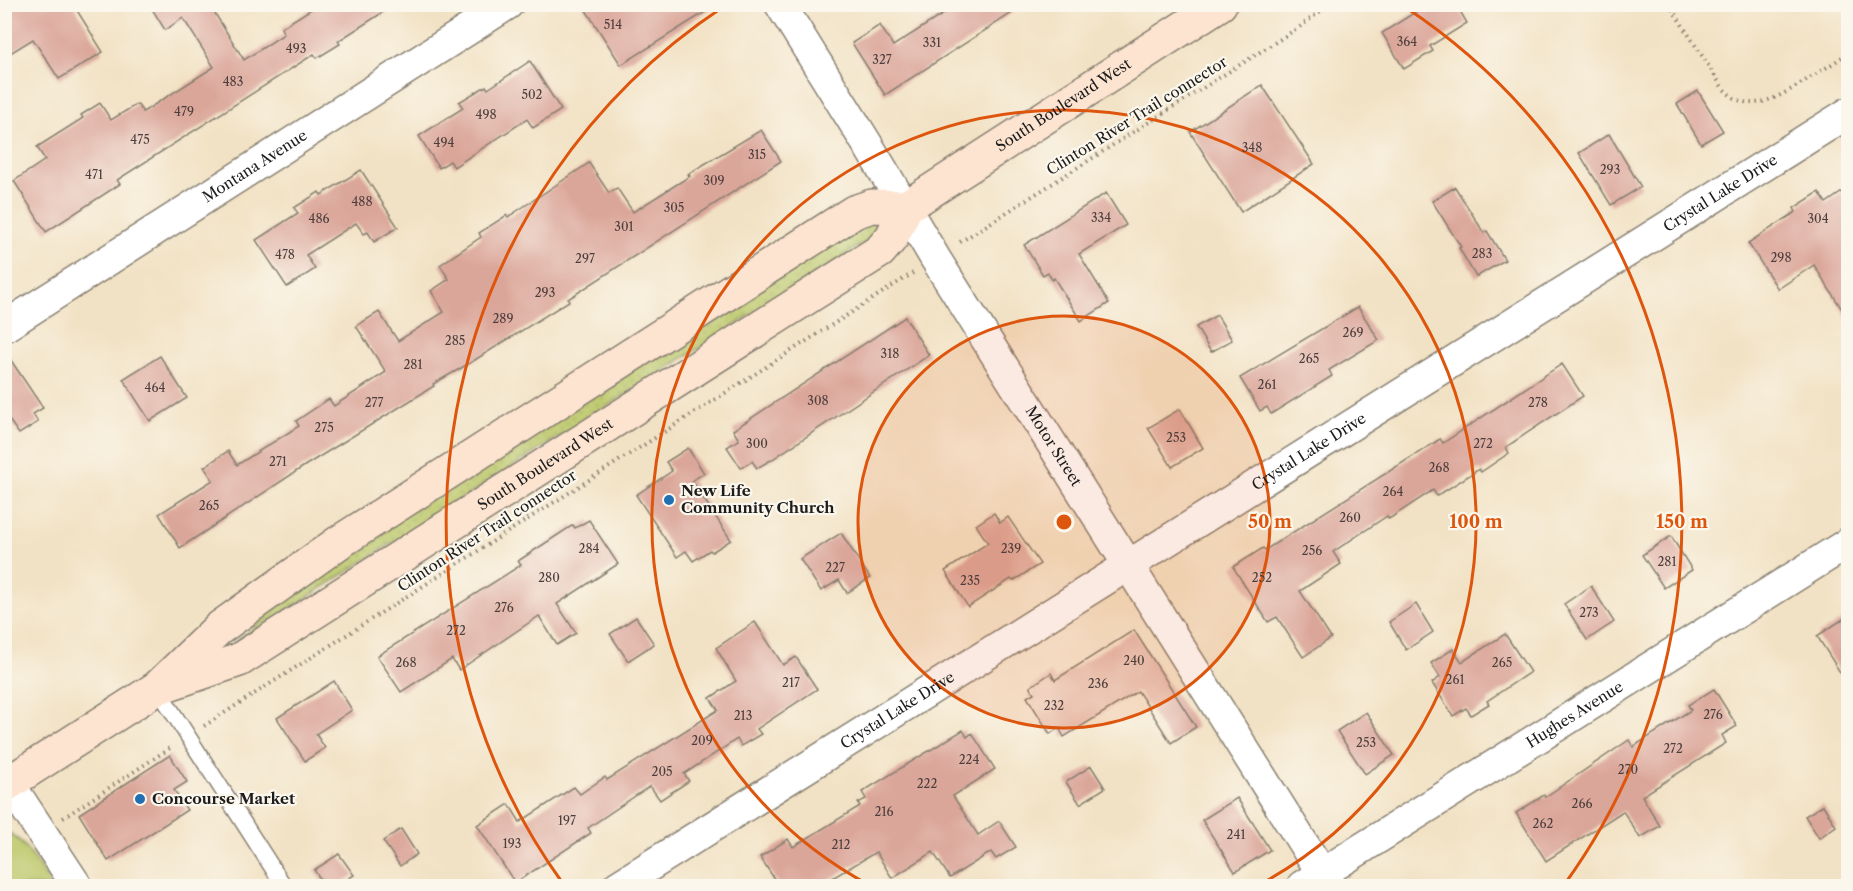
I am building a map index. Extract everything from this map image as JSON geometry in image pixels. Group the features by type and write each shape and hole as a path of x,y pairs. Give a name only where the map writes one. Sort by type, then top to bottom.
{"street":[{"name":"Montana Avenue","path":"4,327 508,4"},
{"name":"Motor Street","path":"780,4 906,207 935,258 1129,566 1318,882"},
{"name":"South Boulevard West","path":"157,688 239,660 851,270 880,251 892,237 906,207 1220,4"},
{"name":"Crystal Lake Drive","path":"618,886 1848,113"},
{"name":"South Boulevard West","path":"6,782 157,688 218,629 348,537 854,212 872,206 906,207"},
{"name":"Hughes Avenue","path":"1318,882 1848,543"},
{"path":"6,782 77,886"}],"lane":[{"path":"157,688 284,886"}],"path":[{"name":"Clinton River Trail connector","path":"955,245 1301,26 1329,4"},
{"path":"1669,4 1722,87 1732,97 1739,100 1754,103 1771,101 1848,54"},
{"name":"Clinton River Trail connector","path":"64,817 914,272"}],"green space":[{"path":"872,222 877,227 877,235 229,647 337,558 853,226"},
{"path":"4,831 11,834 25,847 52,886 5,886"}],"building":[{"path":"18,4 73,4 103,52 59,79 33,39 4,57 4,13"},
{"path":"149,4 209,4 244,60 284,34 281,28 319,4 396,4 338,41 340,44 317,58 314,54 117,180 120,184 46,232 14,181 45,160 37,147 83,118 81,115 100,103 111,120 137,104 143,112 214,67 183,18 165,30"},
{"path":"582,4 718,4 621,65"},
{"path":"959,4 1026,4 885,95 852,43 880,25 893,46"},
{"path":"1428,4 1456,4 1467,23 1430,46 1433,51 1404,69 1382,33"},
{"path":"530,61 561,110 533,128 527,119 454,167 450,161 439,168 419,136 463,108 459,102 486,86 488,89"},
{"path":"1262,85 1314,164 1241,212 1190,132"},
{"path":"1698,91 1723,131 1701,144 1677,104"},
{"path":"761,130 781,161 568,299 569,301 433,384 434,386 306,465 180,548 159,514 213,480 204,467 228,451 237,465 299,426 296,421 329,399 334,406 386,372 356,326 379,312 398,341 444,312 431,291 449,279 440,265 481,237 479,233 507,215 508,217 589,163 609,193 617,188 633,212 690,176 688,174"},
{"path":"1609,134 1641,187 1611,205 1579,153"},
{"path":"361,170 398,227 374,242 368,232 364,234 356,223 306,255 315,269 287,287 256,240 298,213 294,208 319,192 321,195"},
{"path":"1455,187 1484,233 1487,231 1505,260 1476,277 1459,248 1461,247 1432,201"},
{"path":"1848,188 1848,319 1814,265 1778,289 1748,243 1796,212 1794,208 1819,192 1826,203"},
{"path":"1106,193 1126,225 1079,254 1109,303 1081,321 1054,278 1052,280 1048,272 1043,275 1024,245"},
{"path":"1358,307 1379,340 1329,370 1332,376 1271,414 1267,407 1260,411 1240,378"},
{"path":"1217,315 1232,340 1211,352 1196,327"},
{"path":"905,317 929,355 771,460 757,468 752,461 741,468 727,447 739,440 733,430"},
{"path":"4,350 43,408 33,414 38,422 19,434 4,413"},
{"path":"160,356 187,398 150,421 123,379"},
{"path":"1562,364 1583,396 1506,447 1509,453 1481,472 1479,469 1437,496 1433,490 1389,519 1387,516 1333,552 1341,564 1300,591 1331,638 1303,657 1277,617 1268,622 1233,567 1263,548 1265,550 1440,439 1443,443"},
{"path":"1180,409 1203,448 1172,467 1148,428"},
{"name":"New Life Community Church","path":"688,448 704,473 692,481 731,540 693,561 686,551 677,557 636,495 672,471 666,462"},
{"path":"994,513 1000,523 1008,517 1040,564 1013,581 1011,579 968,607 945,571 988,543 976,525"},
{"path":"589,520 618,564 557,604 576,633 557,645 539,616 459,670 452,659 401,692 377,656 521,565 518,561 573,525 575,528"},
{"path":"841,533 870,578 847,593 839,580 821,591 800,559"},
{"path":"1671,536 1692,570 1664,588 1642,555"},
{"path":"1591,586 1614,622 1587,640 1564,604"},
{"path":"1416,604 1433,632 1406,650 1389,622"},
{"path":"1848,616 1848,685 1817,636"},
{"path":"636,617 654,644 628,661 610,634"},
{"path":"755,622 783,665 796,657 817,689 757,729 761,734 741,746 737,739 684,774 689,781 660,800 650,786 588,828 591,833 515,883 477,825 509,804 520,822 574,787 580,794 605,777 607,780 718,710 710,698 736,681 716,648"},
{"path":"1134,630 1196,727 1171,743 1138,691 1064,737 1059,728 1050,734 1027,697 1034,693 1030,687 1051,673 1055,680"},
{"path":"1505,634 1530,672 1487,701 1489,704 1471,715 1466,708 1453,716 1432,683 1440,677 1431,663 1453,649 1462,662"},
{"path":"334,681 352,710 316,734 325,748 305,761 277,718"},
{"path":"1714,689 1737,726 1722,735 1726,743 1642,796 1660,826 1640,838 1623,811 1546,861 1516,813 1544,795 1545,797 1629,740 1633,747 1691,710 1688,705"},
{"path":"1366,712 1394,755 1365,774 1337,731"},
{"path":"963,730 967,737 972,733 995,769 953,796 978,835 999,821 1016,847 996,859 991,852 950,878 933,852 892,878 876,852 819,886 779,886 760,857 788,839 793,847 860,806 858,803 866,799 862,792"},
{"name":"Concourse Market","path":"170,755 187,782 174,790 187,810 108,861 79,814"},
{"path":"1091,766 1105,788 1080,804 1066,782"},
{"path":"1237,798 1270,850 1235,872 1202,820"},
{"path":"1823,805 1836,826 1819,838 1805,816"},
{"path":"401,829 417,854 400,866 383,841"},
{"path":"339,854 354,875 337,886 325,886 314,870"}],"place":[{"name":"New Life Community Church","path":"669,500"},
{"name":"Concourse Market","path":"140,799"}]}
